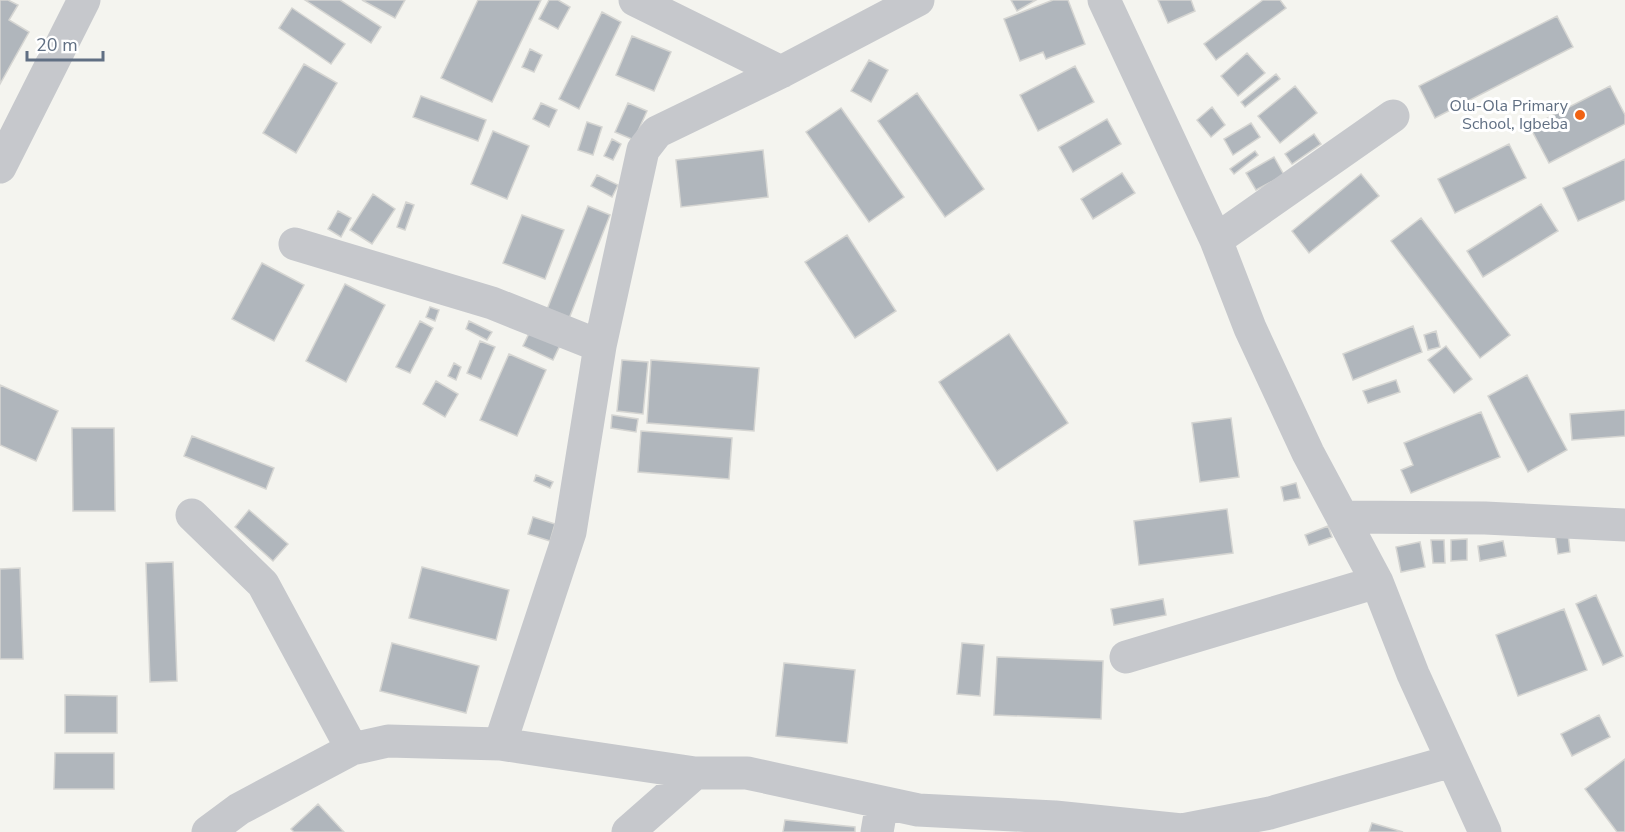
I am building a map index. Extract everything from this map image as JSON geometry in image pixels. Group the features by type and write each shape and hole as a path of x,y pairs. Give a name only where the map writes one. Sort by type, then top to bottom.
{"street":[{"path":"0,167 84,0"},
{"path":"635,0 781,72"},
{"path":"500,744 570,532 600,345 643,150 657,132 781,72 918,0"},
{"path":"1104,0 1216,240 1269,370 1308,453 1377,582 1413,674 1485,832"},
{"path":"1216,240 1394,116"},
{"path":"295,244 492,303 600,345"},
{"path":"192,514 263,584 352,749"},
{"path":"1343,517 1485,518 1625,525"},
{"path":"1126,657 1377,582"},
{"path":"208,832 239,809 352,749 388,741 500,744 695,773 747,773 880,817 918,810 1055,817 1182,831 1270,813 1452,761"},
{"path":"628,832 695,773"}],"building":[{"path":"0,0 8,0 18,5 9,20 29,32 0,84"},
{"path":"305,0 340,0 381,27 371,43"},
{"path":"362,0 405,0 395,18"},
{"path":"478,0 541,0 492,102 441,78"},
{"path":"549,0 558,0 570,7 558,29 539,19"},
{"path":"1011,0 1036,0 1017,11"},
{"path":"1053,0 1068,0 1085,44 1046,59 1043,52 1020,61 1004,19"},
{"path":"1158,0 1191,0 1195,11 1168,23"},
{"path":"1263,0 1280,0 1286,8 1216,60 1204,44"},
{"path":"292,8 345,44 331,64 279,28"},
{"path":"602,12 621,22 579,109 559,99"},
{"path":"1557,16 1573,47 1435,118 1419,86"},
{"path":"632,36 671,52 654,91 616,75"},
{"path":"530,49 542,55 534,72 522,67"},
{"path":"1247,53 1265,73 1238,96 1221,76"},
{"path":"869,60 888,70 871,102 851,91"},
{"path":"304,64 337,83 296,153 263,133"},
{"path":"1075,66 1094,102 1038,131 1020,95"},
{"path":"1276,74 1280,79 1245,107 1241,102"},
{"path":"1295,86 1317,113 1280,143 1258,116"},
{"path":"1610,86 1625,115 1625,124 1549,163 1530,127"},
{"path":"917,93 984,189 945,217 878,121"},
{"path":"421,96 486,120 478,141 413,117"},
{"path":"541,103 557,110 549,127 533,119"},
{"path":"628,103 647,111 634,140 615,132"},
{"path":"1212,107 1225,125 1211,137 1197,120"},
{"path":"841,108 904,197 869,222 806,132"},
{"path":"1107,119 1121,144 1073,172 1059,147"},
{"path":"587,122 602,127 593,155 578,150"},
{"path":"1251,123 1260,137 1233,155 1224,139"},
{"path":"493,131 529,146 507,199 471,184"},
{"path":"1314,134 1321,144 1292,164 1285,154"},
{"path":"612,139 621,144 613,160 604,156"},
{"path":"1509,144 1526,178 1455,213 1438,179"},
{"path":"763,150 768,197 681,207 676,160"},
{"path":"1255,151 1258,155 1234,174 1230,169"},
{"path":"1274,157 1284,175 1256,190 1246,173"},
{"path":"1625,159 1625,200 1578,221 1563,188"},
{"path":"1122,173 1135,193 1093,219 1081,199"},
{"path":"1361,174 1379,196 1309,253 1292,231"},
{"path":"597,175 618,185 612,197 591,186"},
{"path":"373,194 395,209 372,244 350,230"},
{"path":"406,202 414,205 405,230 397,227"},
{"path":"1541,204 1558,231 1483,277 1467,251"},
{"path":"588,206 610,215 568,321 546,312"},
{"path":"338,211 351,218 341,237 328,229"},
{"path":"522,215 564,230 545,279 503,263"},
{"path":"1421,218 1510,335 1480,358 1391,241"},
{"path":"847,235 896,311 855,338 805,262"},
{"path":"262,263 304,285 274,341 232,319"},
{"path":"345,284 385,305 346,382 306,361"},
{"path":"430,307 439,310 435,321 426,317"},
{"path":"420,321 433,328 410,373 396,367"},
{"path":"469,321 492,332 487,340 466,329"},
{"path":"1413,326 1422,352 1353,380 1343,354"},
{"path":"532,327 562,341 553,360 523,346"},
{"path":"1436,331 1440,347 1428,350 1424,335"},
{"path":"1009,334 1068,423 997,471 939,382"},
{"path":"480,341 495,347 481,379 467,373"},
{"path":"1446,346 1472,379 1454,393 1428,360"},
{"path":"509,354 546,370 517,436 480,420"},
{"path":"622,360 648,362 643,414 617,411"},
{"path":"651,360 759,368 754,431 647,423"},
{"path":"454,363 461,367 456,380 448,376"},
{"path":"1527,375 1567,450 1528,472 1488,396"},
{"path":"1396,380 1400,392 1368,403 1363,391"},
{"path":"436,381 458,394 445,417 423,404"},
{"path":"0,385 58,411 36,461 0,445"},
{"path":"1625,410 1625,436 1572,440 1570,414"},
{"path":"1481,412 1500,457 1411,493 1401,470 1413,465 1404,443"},
{"path":"612,415 638,419 636,432 611,428"},
{"path":"1231,418 1239,477 1200,482 1192,423"},
{"path":"72,428 114,428 115,511 73,511"},
{"path":"641,431 732,438 729,479 638,472"},
{"path":"192,436 274,468 266,489 184,456"},
{"path":"536,475 553,482 550,488 534,481"},
{"path":"1296,483 1300,498 1284,501 1281,487"},
{"path":"1227,509 1233,553 1139,565 1134,521"},
{"path":"249,510 288,544 273,561 235,527"},
{"path":"533,517 555,524 550,541 528,534"},
{"path":"1328,526 1332,537 1309,545 1305,535"},
{"path":"1568,533 1570,552 1558,554 1555,534"},
{"path":"1467,539 1467,560 1451,561 1451,540"},
{"path":"1431,540 1444,540 1445,563 1433,563"},
{"path":"1503,541 1506,556 1480,561 1478,546"},
{"path":"1420,542 1425,567 1401,572 1396,547"},
{"path":"173,562 177,681 150,682 146,563"},
{"path":"422,567 509,590 496,640 409,618"},
{"path":"20,568 23,659 0,659 0,569"},
{"path":"1596,595 1623,656 1603,665 1576,604"},
{"path":"1163,599 1166,615 1114,625 1111,609"},
{"path":"1564,609 1587,670 1518,696 1496,635"},
{"path":"392,643 479,666 466,713 380,691"},
{"path":"962,643 984,645 980,696 957,694"},
{"path":"997,657 1103,661 1101,719 994,715"},
{"path":"784,663 855,670 847,743 776,736"},
{"path":"65,695 117,696 117,733 65,733"},
{"path":"1599,715 1610,737 1572,756 1561,734"},
{"path":"55,753 114,753 114,789 54,789"},
{"path":"1625,759 1625,832 1617,832 1585,789"},
{"path":"318,804 344,832 294,832 291,829"},
{"path":"785,820 855,827 855,832 783,832"},
{"path":"1372,823 1403,832 1369,832"}],"place":[{"name":"Olu-Ola Primary School, Igbeba","path":"1580,115"}]}
